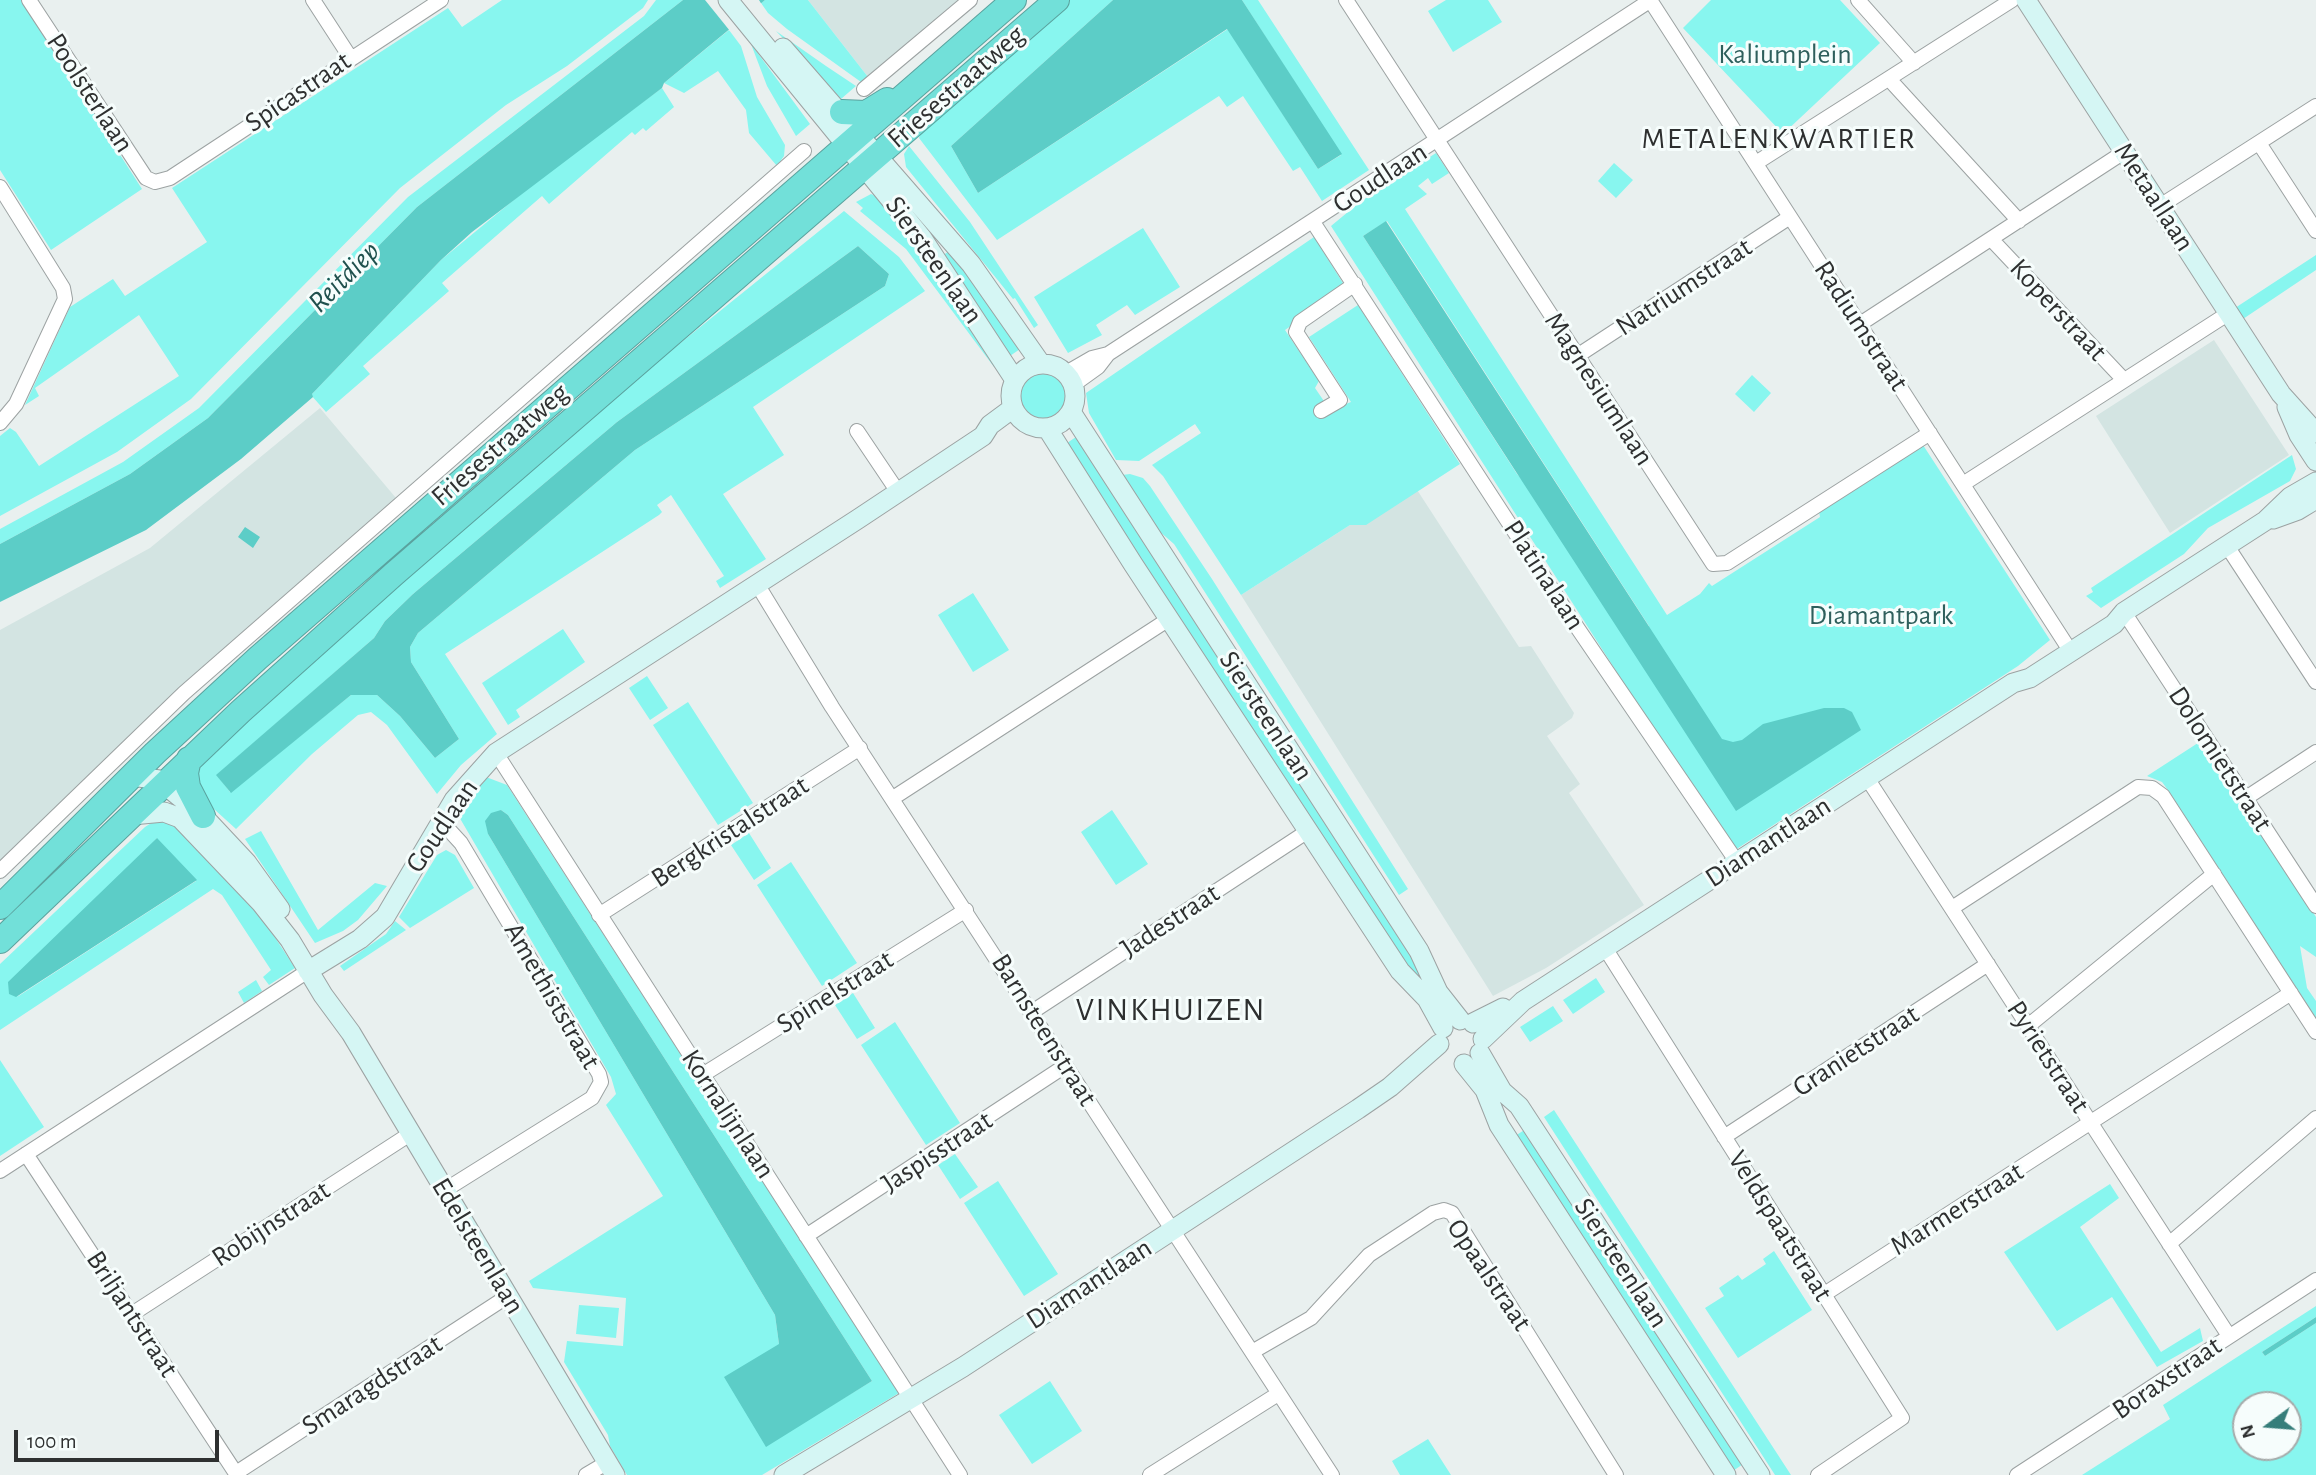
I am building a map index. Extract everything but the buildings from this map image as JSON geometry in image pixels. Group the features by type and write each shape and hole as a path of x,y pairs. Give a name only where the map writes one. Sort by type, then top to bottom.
{"highway":[{"name":"Friesestraatweg","path":"0,907 133,776 377,552 1014,0"},
{"name":"Friesestraatweg","path":"0,941 189,759 394,574 1057,0"},
{"path":"842,112 854,114 872,111 933,72"},
{"path":"189,759 186,774 193,818"},
{"path":"0,889 37,855 57,850"}],"street":[{"name":"Poolsterlaan","path":"29,0 146,178 155,182"},
{"path":"313,0 350,57"},
{"name":"Spicastraat","path":"155,182 170,178 350,57 441,0"},
{"path":"728,0 747,10 842,112 853,140"},
{"name":"Friesestraatweg","path":"864,89 971,0"},
{"name":"Magnesiumlaan","path":"1346,0 1713,564 1727,563 1930,433"},
{"name":"Goudlaan","path":"1069,379 1092,358 1108,354 1650,0"},
{"name":"Radiumstraat","path":"1650,0 2068,647"},
{"path":"1858,0 1914,62"},
{"path":"1756,163 2012,0"},
{"name":"Metaallaan","path":"2026,0 2281,394 2299,435 2316,461"},
{"path":"747,10 871,161"},
{"path":"1889,79 2019,221"},
{"path":"2160,206 2316,106"},
{"path":"2259,143 2316,231"},
{"name":"Friesestraatweg","path":"0,871 184,693 804,151"},
{"path":"1860,324 2124,152"},
{"name":"Siersteenlaan","path":"871,161 971,264 1041,364"},
{"name":"Siersteenlaan","path":"871,161 1015,380"},
{"path":"0,187 63,288 65,299 16,404 0,423"},
{"name":"Natriumstraat","path":"1577,356 1790,217"},
{"name":"Platinalaan","path":"1313,222 1356,284 1570,617 1737,862"},
{"name":"Koperstraat","path":"1992,240 2124,380"},
{"path":"1321,411 1340,400 1296,331 1300,322 1356,284"},
{"name":"Koperstraat","path":"1963,484 2229,313"},
{"path":"1041,364 1055,366 1069,379 1075,400 1071,412 1062,422 1047,428 1031,426 1017,413 1011,395 1015,380 1027,368 1041,364"},
{"name":"Metaallaan","path":"2281,394 2316,433"},
{"name":"Siersteenlaan","path":"1071,412 1419,951 1499,1125 1726,1475"},
{"name":"Goudlaan","path":"0,1171 360,939 385,917 454,800 496,753 983,436 990,425 1017,413"},
{"name":"Siersteenlaan","path":"1047,428 1400,971 1520,1106 1760,1475"},
{"path":"857,431 898,492"},
{"name":"Diamantlaan","path":"784,1475 911,1398 2013,684 2024,669 2068,647 2108,615 2124,612 2227,546 2265,521 2290,497 2316,482"},
{"name":"Diamantlaan","path":"2265,521 2298,510 2316,499"},
{"path":"2227,546 2316,681"},
{"name":"Barnsteenstraat","path":"757,584 892,798 1332,1475"},
{"name":"Dolomietstraat","path":"2124,612 2316,906"},
{"path":"892,798 1169,618"},
{"name":"Bergkristalstraat","path":"599,915 860,748"},
{"path":"2246,798 2316,752"},
{"name":"Kornalijnlaan","path":"496,753 960,1475"},
{"name":"Edelsteenlaan","path":"133,776 153,777 165,783 193,818 264,885 312,968 332,989 341,1016 611,1469"},
{"name":"Pyrietstraat","path":"1867,778 2229,1336"},
{"path":"1952,908 2138,786 2152,788 2163,796 2316,1032"},
{"path":"132,815 164,812 193,818"},
{"name":"Amethiststraat","path":"438,825 450,831 461,843 593,1062 601,1082 592,1098 445,1190"},
{"name":"Jadestraat","path":"1032,1012 1308,831"},
{"path":"2028,1026 2214,874"},
{"name":"Spinelstraat","path":"704,1074 966,909"},
{"name":"Veldspaatstraat","path":"1605,948 1902,1418 1818,1475"},
{"name":"Granietstraat","path":"1724,1137 1988,964"},
{"path":"2091,1124 2291,993"},
{"name":"Jaspisstraat","path":"806,1236 1065,1066"},
{"path":"2169,1244 2316,1118"},
{"name":"Marmerstraat","path":"1823,1296 2091,1124"},
{"name":"Robijnstraat","path":"132,1314 410,1134"},
{"name":"Briljantstraat","path":"26,1154 236,1474"},
{"name":"Opaalstraat","path":"1252,1352 1311,1318 1369,1255 1433,1213 1444,1210 1452,1213 1616,1475"},
{"name":"Boraxstraat","path":"2017,1475 2316,1280"},
{"name":"Smaragdstraat","path":"236,1474 508,1296"},
{"path":"1150,1475 1278,1394"},
{"path":"586,1475 611,1469"}],"shaded area":[{"path":"683,0 765,0 664,83 662,88 472,232 441,260 312,394 313,397 241,459 146,530 0,602 0,544 130,474 208,418 417,207"},
{"path":"808,0 960,0 868,77"},
{"path":"1113,0 1242,0 1342,154 1318,169 1227,29 978,193 951,146"},
{"path":"1386,221 1722,739 1733,742 1742,740 1763,724 1824,708 1844,708 1852,712 1861,730 1736,811 1363,236"},
{"path":"858,246 889,274 885,286 635,450 418,633 410,647 411,662 459,739 435,758 400,716 377,695 351,695 231,793 216,775 374,638 385,621 413,594 617,422"},
{"path":"2214,340 2289,455 2170,533 2096,416"},
{"path":"320,408 396,498 0,862 0,630 150,548"},
{"path":"1410,479 1519,647 1531,646 1574,713 1572,718 1547,736 1580,784 1569,793 1644,905 1546,968 1493,996 1241,595 1350,525"},
{"path":"245,527 260,537 253,548 238,537"},
{"path":"501,810 508,815 872,1381 766,1447 724,1377 779,1344 775,1315 488,834 485,821 491,813"},
{"path":"157,838 197,880 16,997 9,994 8,982"},
{"path":"2316,1317 2316,1323 2265,1356 2262,1352"}],"green space":[{"path":"0,0 21,0 142,189 51,250 0,170"},
{"path":"502,0 648,0 643,8 567,66 506,105 400,188 191,399 117,452 0,516 0,436 10,428 16,432 39,466 179,376 139,315 35,388 39,396 25,405 70,307 113,279 125,296 207,242 172,188 448,8 462,27"},
{"path":"656,0 683,0 417,207 208,418 130,474 0,544 0,529 123,462 199,408 408,197 644,16"},
{"path":"765,0 808,0 868,77 861,82 787,29 768,13 761,3"},
{"path":"1068,0 1113,0 951,146 978,193 1228,29 1318,169 1341,155 1242,0 1258,0 1369,170 1322,201 1300,167 1293,171 1243,96 1227,107 1219,96 997,240 919,138 922,129"},
{"path":"1446,0 1488,0 1502,22 1453,52 1428,11"},
{"name":"Kaliumplein","path":"1711,0 1840,0 1880,43 1783,134 1683,28"},
{"path":"729,30 741,46 757,97 785,145 784,156 777,166 749,133 746,110 718,71 684,93 664,83"},
{"path":"776,31 826,66 856,86 841,99"},
{"path":"751,44 810,124 796,136 767,86"},
{"path":"662,88 674,107 646,131 643,128 635,135 632,132 549,204 542,196 442,283 449,291 363,366 370,374 326,412 311,395 441,260 550,170"},
{"path":"909,146 970,222 1038,325 1034,328 1015,298 1013,299 906,167 904,154"},
{"name":"Diamantpark","path":"1436,153 1449,173 1432,184 1428,178 1418,186 1427,194 1405,209 1667,615 1700,594 1709,583 1712,586 1820,517 1819,511 1923,445 2050,640 2018,666 1732,852 1331,226 1360,202","holes":["1387,221 1649,626 1517,474 1363,236"]},
{"path":"1614,163 1633,180 1616,198 1598,181"},
{"path":"871,194 884,200 999,363 994,367 906,249 860,211 863,208 856,202"},
{"path":"844,211 899,257 925,291 753,407 784,455 723,494 766,559 720,588 716,581 724,576 671,495 657,505 662,512 659,515 445,654 497,734 461,765 437,794 387,725 371,712 358,715 312,754 236,829 204,800 192,773 300,668 606,403","holes":["858,246 889,274 885,286 635,450 418,633 410,647 411,662 459,739 435,758 400,716 377,695 351,695 230,792 217,775 374,638 385,621 413,594 617,422"]},
{"path":"1143,228 1180,287 1135,315 1127,305 1096,325 1102,335 1068,353 1034,297"},
{"path":"1314,237 1346,288 1285,330 1319,381 1315,388 1330,410 1351,402 1309,337 1358,305 1460,464 1366,525 1350,525 1241,595 1163,476 1152,465 1201,433 1195,424 1139,461 1116,460 1089,413 1086,393"},
{"path":"949,251 1023,347 1007,358 942,256"},
{"path":"2316,255 2316,270 2243,319 2235,308"},
{"path":"1043,372 1060,379 1067,396 1060,413 1043,420 1026,413 1019,396 1026,379"},
{"path":"1752,375 1771,393 1754,412 1735,394"},
{"path":"1079,435 1419,958 1423,989 1064,445"},
{"path":"2292,455 2296,469 2290,481 2208,528 2184,554 2101,608 2086,596 2093,592 2091,588"},
{"path":"1130,474 1143,478 1150,486 1212,579 1408,889 1399,895 1174,544 1159,531 1122,475"},
{"path":"973,593 1009,650 973,672 938,615"},
{"path":"563,629 585,662 516,710 520,717 508,725 482,683"},
{"path":"647,676 668,708 650,720 629,688"},
{"path":"688,702 753,803 718,825 653,725"},
{"path":"2201,741 2316,917 2316,957 2300,946 2307,988 2316,1001 2316,1018 2170,793 2162,782 2147,776"},
{"path":"486,777 507,785 899,1393 762,1475 627,1475 610,1446 608,1435 564,1362 567,1341 623,1346 626,1298 533,1288 529,1281 663,1196 606,1105 616,1094 611,1077 458,815","holes":["501,810 508,815 872,1381 824,1410 779,1344 775,1315 488,834"]},
{"path":"1112,810 1148,864 1116,885 1081,832"},
{"path":"156,820 170,820 261,916 295,968 269,985 263,977 271,970 222,895 213,889 0,1030 0,964 145,827","holes":["157,838 196,881 17,997"]},
{"path":"261,831 318,930 375,883 387,886 358,920 343,931 315,943 245,839"},
{"path":"749,833 771,868 754,880 731,845"},
{"path":"446,850 455,855 474,888 410,928 399,917 437,855"},
{"path":"791,862 857,963 822,986 757,885"},
{"path":"395,921 406,930 344,971 340,966 386,934"},
{"path":"1596,978 1605,992 1573,1014 1563,1000"},
{"path":"256,980 262,991 244,1003 238,992"},
{"path":"853,993 875,1028 857,1039 835,1005"},
{"path":"1553,1006 1563,1021 1530,1042 1520,1027"},
{"path":"895,1022 960,1123 926,1145 861,1045"},
{"path":"0,1060 44,1127 0,1156"},
{"path":"1554,1110 1791,1475 1775,1475 1544,1117"},
{"path":"1529,1127 1746,1462 1730,1473 1515,1136"},
{"path":"955,1154 978,1187 960,1199 938,1165"},
{"path":"998,1181 1058,1274 1024,1296 964,1203"},
{"path":"2110,1184 2119,1198 2080,1227 2161,1352 2200,1328 2203,1341 2157,1367 2112,1297 2057,1331 2004,1252"},
{"path":"1774,1251 1812,1310 1738,1358 1705,1308 1724,1296 1719,1288 1738,1275 1742,1280 1766,1264 1763,1259"},
{"path":"579,1305 619,1308 616,1338 576,1334"},
{"path":"2316,1306 2316,1317 2262,1352 2265,1356 2316,1323 2316,1475 2082,1475 2170,1419 2163,1405"},
{"path":"1050,1381 1082,1431 1032,1464 999,1415"},
{"path":"1428,1439 1451,1475 1400,1475 1392,1461"}],"pier":[{"path":"705,0 759,0 762,5 730,31"}],"district":[{"name":"METALENKWARTIER","path":"1779,139"},
{"name":"VINKHUIZEN","path":"1171,1010"}],"water label":[{"name":"Reitdiep","path":"344,277"}]}
